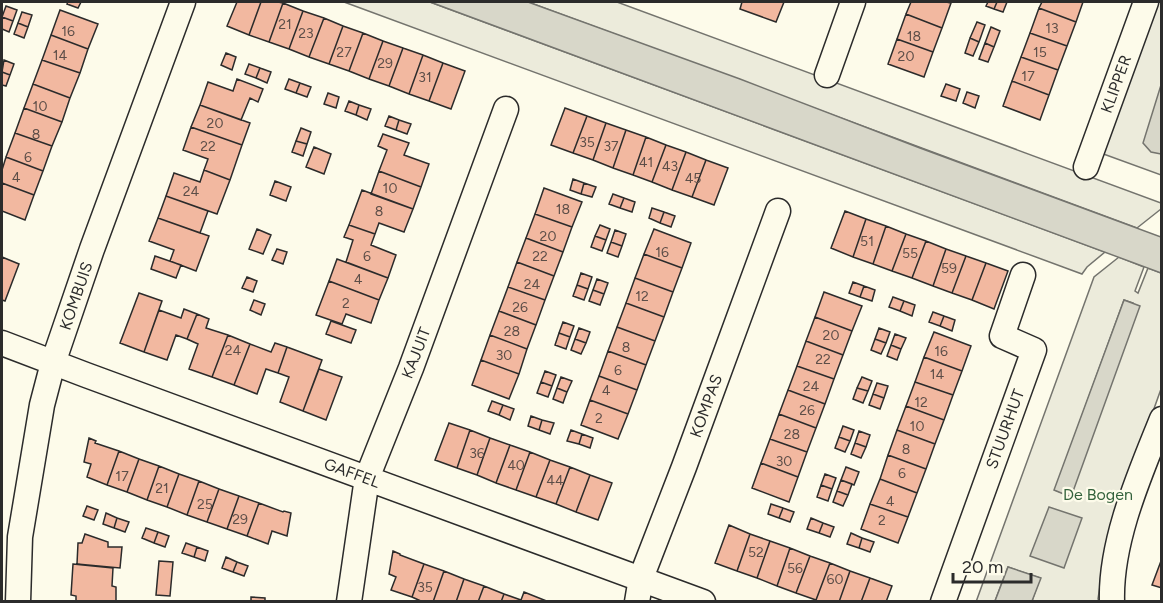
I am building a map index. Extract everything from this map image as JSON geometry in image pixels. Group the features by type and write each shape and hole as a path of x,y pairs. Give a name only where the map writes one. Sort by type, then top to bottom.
{"street":[{"name":"KOMBUIS","path":"18,602 20,537 42,405 53,363 92,249 183,2"},
{"path":"827,75 853,2"},
{"name":"KLIPPER","path":"1086,167 1146,2"},
{"name":"KAJUIT","path":"349,602 367,478 411,368 506,109"},
{"name":"KOMPAS","path":"639,590 778,211"},
{"name":"STUURHUT","path":"943,602 1034,350 1002,336 1023,275"},
{"name":"GAFFEL","path":"2,343 367,478 639,590 703,602"},
{"path":"1112,602 1114,570 1129,503 1161,419"}],"green space":[{"path":"344,2 430,2 1105,252 1082,274"},
{"path":"528,2 617,2 1161,203 1161,209 1137,228"},
{"path":"1155,2 1161,2 1161,175 1098,152"},
{"name":"De Bogen","path":"1119,257 1144,267 1135,291 1138,293 1148,268 1161,273 1161,389 1107,540 1099,601 1032,601 1040,578 1008,567 995,601 976,602 1094,277","holes":["1124,300 1133,303 1070,496 1055,490"]}],"shaded area":[{"path":"430,2 528,2 740,79 1161,237 1161,273"},
{"path":"1161,85 1162,154 1151,152 1143,143"},
{"path":"1124,300 1140,306 1071,497 1054,490"},
{"path":"1049,507 1082,518 1064,568 1030,556"},
{"path":"1008,567 1041,578 1032,601 995,601"}],"building":[{"path":"68,2 81,2 78,8 67,4"},
{"path":"237,2 261,2 249,35 227,26"},
{"path":"261,2 283,3 269,42 249,35"},
{"path":"742,2 784,2 776,22 740,9"},
{"path":"911,2 951,3 942,28 906,14"},
{"path":"988,2 997,2 994,9 986,6"},
{"path":"997,2 1007,2 1003,12 994,9"},
{"path":"1042,2 1083,2 1076,22 1039,8"},
{"path":"283,3 303,11 289,49 269,42"},
{"path":"6,6 17,10 13,21 2,17"},
{"path":"1039,8 1076,22 1067,46 1030,33"},
{"path":"60,10 98,24 88,49 51,35"},
{"path":"303,11 324,18 309,57 289,49"},
{"path":"22,12 32,15 28,27 18,23"},
{"path":"906,14 942,28 933,52 897,39"},
{"path":"2,17 13,21 9,32 2,29"},
{"path":"324,18 343,26 329,64 309,57"},
{"path":"977,22 985,25 979,42 970,38"},
{"path":"18,23 28,27 24,38 14,34"},
{"path":"343,26 363,33 349,71 329,64"},
{"path":"991,27 1000,31 994,47 985,43"},
{"path":"363,33 383,41 369,79 349,71"},
{"path":"1030,33 1067,46 1058,70 1021,57"},
{"path":"51,35 88,49 80,73 42,60"},
{"path":"970,38 979,42 973,56 965,53"},
{"path":"897,39 933,52 924,77 888,64"},
{"path":"383,41 403,48 389,86 369,79"},
{"path":"985,43 994,47 988,62 979,59"},
{"path":"403,48 423,55 409,94 389,86"},
{"path":"226,53 236,57 232,70 221,65"},
{"path":"423,55 443,63 429,101 409,94"},
{"path":"1021,57 1058,70 1049,95 1012,81"},
{"path":"4,60 14,64 10,75 2,72"},
{"path":"42,60 80,73 70,98 33,84"},
{"path":"443,63 465,71 451,109 429,101"},
{"path":"249,64 260,68 256,78 245,74"},
{"path":"260,68 271,72 267,83 256,78"},
{"path":"2,72 10,75 6,86 2,85"},
{"path":"237,79 263,89 258,102 250,98 241,120 200,105 208,82 233,91"},
{"path":"289,79 300,83 296,93 285,89"},
{"path":"1012,81 1049,95 1040,120 1003,106"},
{"path":"300,83 311,87 307,97 296,93"},
{"path":"33,84 70,98 62,122 24,108"},
{"path":"946,84 960,89 956,101 941,96"},
{"path":"967,92 979,96 975,108 963,103"},
{"path":"328,93 339,97 336,108 324,104"},
{"path":"349,101 359,105 356,115 345,111"},
{"path":"200,105 250,123 242,145 191,127"},
{"path":"359,105 371,109 367,120 356,115"},
{"path":"24,108 62,122 52,146 15,133"},
{"path":"565,108 587,116 573,153 551,145"},
{"path":"389,116 399,120 396,130 385,126"},
{"path":"587,116 606,123 593,160 573,153"},
{"path":"399,120 411,124 407,134 396,130"},
{"path":"606,123 626,130 613,168 593,160"},
{"path":"191,127 242,145 230,180 204,170 208,159 183,150"},
{"path":"301,128 311,132 307,144 296,141"},
{"path":"626,130 646,137 633,175 613,168"},
{"path":"15,133 52,146 43,171 6,157"},
{"path":"383,134 409,143 404,155 429,164 421,187 379,171 387,150 378,146"},
{"path":"646,137 666,145 652,182 633,175"},
{"path":"296,141 307,144 303,156 292,152"},
{"path":"666,145 686,152 672,190 652,182"},
{"path":"314,147 331,154 324,174 306,167"},
{"path":"686,152 706,160 692,197 672,190"},
{"path":"6,157 43,171 34,195 2,183 2,170"},
{"path":"706,160 728,168 714,205 692,197"},
{"path":"204,170 230,180 217,214 166,196 174,173 200,182"},
{"path":"379,171 421,187 413,209 371,194"},
{"path":"573,179 584,183 581,194 570,190"},
{"path":"275,181 291,187 286,201 270,195"},
{"path":"2,183 34,195 25,220 2,211"},
{"path":"584,183 596,187 592,197 581,194"},
{"path":"544,188 582,202 572,227 535,214"},
{"path":"362,190 413,209 404,232 379,223 375,234 349,225"},
{"path":"613,194 624,198 620,208 609,204"},
{"path":"166,196 208,211 200,233 158,218"},
{"path":"624,198 635,202 632,212 620,208"},
{"path":"652,208 664,212 660,223 649,218"},
{"path":"845,211 866,219 853,257 831,248"},
{"path":"664,212 675,216 671,227 660,223"},
{"path":"535,214 572,227 563,252 526,238"},
{"path":"158,218 209,236 196,271 170,261 174,250 149,241"},
{"path":"866,219 886,226 873,264 853,257"},
{"path":"349,225 375,234 371,245 396,255 388,278 346,262 353,240 344,237"},
{"path":"600,225 610,229 606,240 595,236"},
{"path":"886,226 906,234 892,271 873,264"},
{"path":"257,229 271,235 263,254 249,249"},
{"path":"654,229 691,243 682,268 644,254"},
{"path":"615,230 626,234 622,246 611,242"},
{"path":"906,234 926,241 912,278 892,271"},
{"path":"595,236 606,240 602,251 591,247"},
{"path":"526,238 563,252 554,276 517,262"},
{"path":"926,241 946,249 933,286 912,278"},
{"path":"611,242 622,246 618,257 607,253"},
{"path":"277,249 287,252 283,264 272,260"},
{"path":"946,249 966,256 952,293 933,286"},
{"path":"644,254 682,268 673,292 635,278"},
{"path":"155,256 181,265 176,278 151,269"},
{"path":"966,256 986,263 972,300 952,293"},
{"path":"2,257 19,264 5,301 2,300"},
{"path":"337,259 388,278 379,300 329,281"},
{"path":"517,262 554,276 545,300 508,287"},
{"path":"986,263 1008,271 994,309 972,300"},
{"path":"581,273 592,277 588,289 577,285"},
{"path":"247,277 257,281 253,292 242,288"},
{"path":"635,278 673,292 664,317 626,303"},
{"path":"597,279 608,283 604,294 593,290"},
{"path":"329,281 379,300 371,323 346,314 342,324 316,315"},
{"path":"853,282 864,286 860,297 849,293"},
{"path":"577,285 588,289 584,300 573,296"},
{"path":"864,286 875,290 872,301 860,297"},
{"path":"508,287 545,300 536,325 499,311"},
{"path":"593,290 604,294 600,305 589,301"},
{"path":"824,292 862,306 852,331 815,317"},
{"path":"139,293 162,301 144,352 120,343"},
{"path":"893,297 904,301 900,311 889,307"},
{"path":"254,300 265,304 261,315 250,310"},
{"path":"904,301 915,305 912,316 900,311"},
{"path":"626,303 664,317 655,341 617,327"},
{"path":"184,309 197,314 187,339 176,335 167,360 144,352 159,310 181,318"},
{"path":"499,311 536,325 527,349 490,335"},
{"path":"933,312 944,316 940,326 929,322"},
{"path":"197,314 209,319 206,328 228,335 212,377 189,369 198,344 187,339"},
{"path":"944,316 955,320 952,331 940,326"},
{"path":"815,317 852,331 843,355 806,341"},
{"path":"331,321 356,330 351,343 326,334"},
{"path":"563,322 574,326 570,337 559,333"},
{"path":"617,327 655,341 646,365 608,351"},
{"path":"579,328 590,332 586,343 575,339"},
{"path":"879,328 890,332 886,343 875,339"},
{"path":"934,332 971,346 962,371 924,357"},
{"path":"559,333 570,337 566,349 555,345"},
{"path":"895,334 906,338 901,349 891,345"},
{"path":"228,335 250,344 234,385 212,377"},
{"path":"490,335 527,349 519,374 481,360"},
{"path":"575,339 586,343 581,354 571,350"},
{"path":"875,339 886,343 881,354 871,350"},
{"path":"806,341 843,355 834,379 797,366"},
{"path":"275,343 287,347 278,373 266,369 257,394 234,385 250,344 271,352"},
{"path":"891,345 901,349 897,360 887,356"},
{"path":"287,347 322,360 303,411 280,402 289,377 278,373"},
{"path":"608,351 646,365 637,390 599,376"},
{"path":"924,357 962,371 953,395 915,382"},
{"path":"481,360 519,374 509,399 472,385"},
{"path":"797,366 834,379 825,404 788,390"},
{"path":"319,369 342,377 326,420 303,411"},
{"path":"545,371 556,375 552,386 541,382"},
{"path":"599,376 637,390 628,414 590,400"},
{"path":"561,377 572,381 567,392 557,388"},
{"path":"862,377 872,381 868,391 857,388"},
{"path":"541,382 552,386 548,397 537,393"},
{"path":"915,382 953,395 944,420 906,406"},
{"path":"877,383 888,386 884,398 873,394"},
{"path":"557,388 567,392 563,403 553,399"},
{"path":"857,388 868,391 863,403 853,399"},
{"path":"788,390 825,404 816,428 779,414"},
{"path":"873,394 884,398 880,409 869,405"},
{"path":"590,400 628,414 618,439 581,425"},
{"path":"492,401 503,405 499,415 488,411"},
{"path":"503,405 514,409 510,420 499,415"},
{"path":"906,406 944,420 935,444 897,430"},
{"path":"779,414 816,428 807,452 770,439"},
{"path":"531,416 542,420 539,430 528,426"},
{"path":"542,420 554,423 550,434 539,430"},
{"path":"449,423 470,430 457,468 435,460"},
{"path":"843,426 854,430 850,441 839,437"},
{"path":"470,430 490,438 477,475 457,468"},
{"path":"571,430 582,434 579,444 567,441"},
{"path":"897,430 935,444 926,469 888,455"},
{"path":"859,431 870,435 866,447 855,443"},
{"path":"582,434 593,438 590,448 579,444"},
{"path":"839,437 850,441 845,452 835,448"},
{"path":"89,438 96,441 95,443 119,451 107,485 87,477 91,464 84,462"},
{"path":"490,438 510,445 496,483 477,475"},
{"path":"770,439 807,452 798,477 761,463"},
{"path":"855,443 866,447 861,458 851,454"},
{"path":"510,445 530,452 516,490 496,483"},
{"path":"119,451 139,459 127,492 107,485"},
{"path":"530,452 550,460 536,497 516,490"},
{"path":"888,455 926,469 917,493 880,479"},
{"path":"139,459 159,466 147,500 127,492"},
{"path":"550,460 570,467 556,504 536,497"},
{"path":"761,463 798,477 789,502 752,488"},
{"path":"159,466 179,474 167,507 147,500"},
{"path":"570,467 590,475 576,512 556,504"},
{"path":"846,467 859,472 854,485 841,480"},
{"path":"179,474 199,481 187,515 167,507"},
{"path":"825,474 836,478 832,489 821,485"},
{"path":"590,475 612,483 598,520 576,512"},
{"path":"880,479 917,493 908,517 870,504"},
{"path":"841,480 852,484 848,495 837,491"},
{"path":"199,481 219,489 207,522 187,515"},
{"path":"821,485 832,489 828,501 817,497"},
{"path":"219,489 239,496 227,529 207,522"},
{"path":"837,491 848,495 843,506 833,502"},
{"path":"239,496 259,503 247,536 227,529"},
{"path":"259,503 291,513 287,536 272,531 268,544 247,536"},
{"path":"771,504 783,508 779,518 768,514"},
{"path":"870,504 908,517 898,543 861,529"},
{"path":"87,506 98,510 94,520 83,516"},
{"path":"783,508 794,512 790,522 779,518"},
{"path":"106,513 117,518 114,528 103,524"},
{"path":"117,518 129,522 125,532 114,528"},
{"path":"811,518 823,523 819,533 807,529"},
{"path":"823,523 834,527 830,537 819,533"},
{"path":"729,525 750,534 737,571 715,563"},
{"path":"146,528 158,532 154,543 142,538"},
{"path":"158,532 169,536 165,547 154,543"},
{"path":"851,533 862,538 859,548 847,544"},
{"path":"85,534 108,542 108,547 122,547 120,568 77,564 78,543 82,543"},
{"path":"750,534 770,541 757,578 737,571"},
{"path":"862,538 874,542 870,552 859,548"},
{"path":"770,541 790,548 777,586 757,578"},
{"path":"186,543 197,547 194,557 182,553"},
{"path":"197,547 208,551 205,561 194,557"},
{"path":"790,548 810,556 796,593 777,586"},
{"path":"393,551 424,564 412,597 391,590 396,577 389,574"},
{"path":"810,556 830,563 816,600 796,593"},
{"path":"226,557 237,562 233,572 222,568"},
{"path":"159,561 173,562 170,596 156,595"},
{"path":"1162,561 1162,588 1152,585"},
{"path":"237,562 248,566 244,576 233,572"},
{"path":"830,563 850,571 839,602 819,602 816,600"},
{"path":"73,564 113,568 112,586 116,587 116,602 76,602 76,596 71,595"},
{"path":"424,564 444,571 433,602 423,602 412,597"},
{"path":"444,571 464,579 456,602 433,602"},
{"path":"850,571 870,578 861,602 839,602"},
{"path":"870,578 892,586 886,602 861,602"},
{"path":"464,579 484,586 478,602 456,602"},
{"path":"484,586 504,594 501,602 478,602"},
{"path":"524,592 549,602 501,602 504,594 521,600"},
{"path":"251,597 265,598 265,602 251,602"}]}
